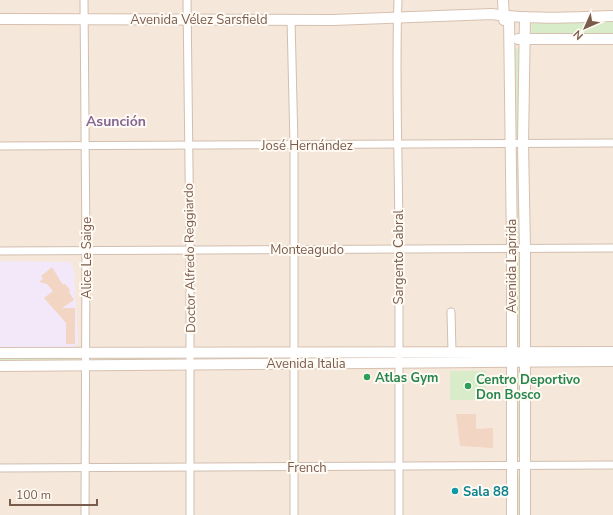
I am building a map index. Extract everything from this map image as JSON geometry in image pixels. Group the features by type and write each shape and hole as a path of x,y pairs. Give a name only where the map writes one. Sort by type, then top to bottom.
{"main road":[{"name":"Avenida Laprida","path":"498,0 510,40 512,515"},
{"name":"Avenida Laprida","path":"503,0 504,18"},
{"name":"Avenida Vélez Sarsfield","path":"0,19 333,20 397,18 402,20 613,16"},
{"name":"Avenida Laprida","path":"525,17 523,144 525,249 525,515"},
{"path":"510,40 613,39"},
{"name":"Avenida Italia","path":"0,354 85,352 294,353 398,358 452,352 511,357"},
{"name":"Avenida Italia","path":"524,357 613,352"},
{"name":"Avenida Italia","path":"0,366 85,364 294,364 398,358 511,357 613,361"}],"street":[{"name":"Alice Le Saige","path":"84,0 86,251 85,515"},
{"name":"Doctor Alfredo Reggiardo","path":"187,0 187,145 190,250 190,515"},
{"name":"Sargento Cabral","path":"398,0 396,144 399,249 399,515"},
{"path":"291,19 294,145 294,515"},
{"name":"José Hernández","path":"0,146 613,143"},
{"name":"Monteagudo","path":"0,250 86,251 613,248"},
{"path":"451,312 452,352"},
{"name":"French","path":"0,468 613,465"}],"shaded area":[{"path":"0,0 613,0 613,515 0,515"},
{"path":"0,261 70,262 74,269 78,343 72,350 0,349"}],"green space":[{"path":"535,20 613,20 613,36 536,37 532,33 531,26"},
{"path":"515,48 520,50 520,136 515,136 513,50"},
{"path":"519,151 520,240 516,240 515,152"},
{"path":"516,256 522,259 521,343 517,344"},
{"path":"200,355 286,355 286,360 200,361"},
{"path":"388,355 388,359 306,360 306,356"},
{"path":"97,356 180,356 180,360 97,361"},
{"path":"0,357 78,357 78,362 0,362"},
{"path":"521,370 520,457 517,457 515,371"},
{"name":"Centro Deportivo Don Bosco","path":"450,371 486,371 486,400 450,400"},
{"path":"517,474 521,474 523,515 515,515"}],"building":[{"path":"52,267 63,285 65,284 70,290 69,292 74,300 62,308 75,308 75,344 66,344 66,323 44,298 53,291 47,284 39,282 43,279 41,276"},
{"path":"456,414 476,414 476,429 493,428 493,448 460,446"}],"place":[{"name":"Atlas Gym","path":"367,377"},
{"name":"Centro Deportivo Don Bosco","path":"468,386"},
{"name":"Sala 88","path":"455,491"}],"district":[{"name":"Asunción","path":"116,121"}]}
